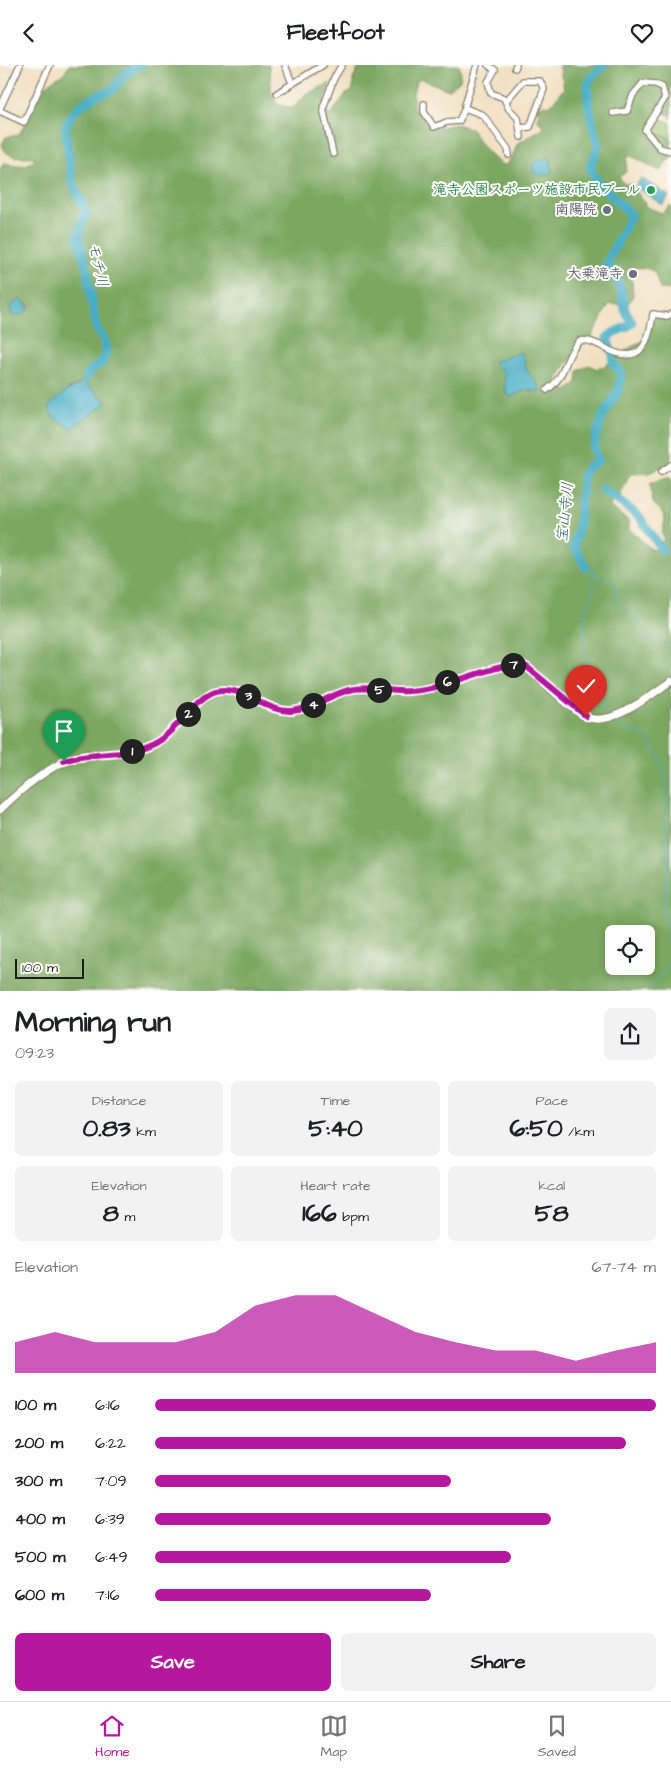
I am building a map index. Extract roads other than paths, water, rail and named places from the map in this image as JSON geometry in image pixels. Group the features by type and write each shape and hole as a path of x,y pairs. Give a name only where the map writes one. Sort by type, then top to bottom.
{"street":[{"path":"20,65 0,109 24,121 50,65"},
{"path":"277,93 322,65"},
{"path":"333,154 323,108 334,79 342,65"},
{"path":"424,104 424,112 434,127 447,122 459,121 465,108 464,105 477,65"},
{"path":"488,65 494,69 488,83 491,93 506,101 509,109 518,118 521,137"},
{"path":"287,66 292,83"},
{"path":"506,101 523,81 540,81 544,89 530,127 520,128"},
{"path":"613,113 626,111 633,95 643,83 662,87 665,98 645,130 660,148 671,151"},
{"path":"465,108 483,115 508,149 509,155"},
{"path":"548,390 558,381 573,349 579,341 594,343 610,351 628,355 638,352 650,336 653,314 667,316 671,314"},
{"path":"661,472 671,465"},
{"path":"0,810 64,761 80,756 138,750 152,745 166,736 203,699 215,691 228,690 289,711 300,710 350,690 409,691 516,664 527,667 586,716 606,719 617,715 671,681"}],"water":[{"path":"550,157 552,172 540,176 536,174 532,168 535,162"},
{"path":"641,178 669,196 663,205 635,187"},
{"path":"21,299 29,308 23,314 12,315 10,306"},
{"path":"522,352 526,369 539,386 540,392 525,390 511,397 505,389 505,374 493,362"},
{"path":"91,367 93,369 86,384 107,403 71,428 53,417 48,407 65,392 80,384"}],"waterway":[{"name":"モチ川","path":"86,377 93,368 102,363 106,351 104,340 96,327 87,270 78,236 86,212 72,182 65,128 72,114 82,104 98,95 111,91 126,74 140,65"},
{"name":"宝山寺川","path":"586,567 573,546 578,531 583,475 588,466 598,461 594,450 595,439 603,416 618,391 621,375 619,369 613,364 613,355 607,338 614,332 632,323 625,310 620,287 607,262 631,215 596,180 590,167 598,148 588,103 588,85 590,78 604,65"},
{"name":"宝山寺川","path":"602,489 639,516 662,550"},
{"name":"宝山寺川","path":"586,567 600,577 613,581 617,602 636,620 646,636 671,647"},
{"name":"宝山寺川","path":"593,572 593,591 584,621 584,642 594,683 609,714"},
{"name":"宝山寺川","path":"612,719 624,729 645,736 660,758 664,770 668,803 665,830 669,852 664,912 671,950"},
{"name":"宝山寺川","path":"648,991 670,962 671,955"}],"place":[{"name":"滝寺公園スポーツ施設市民プール","path":"651,190"},
{"name":"南陽院","path":"607,210"},
{"name":"大乗滝寺","path":"633,274"}]}
